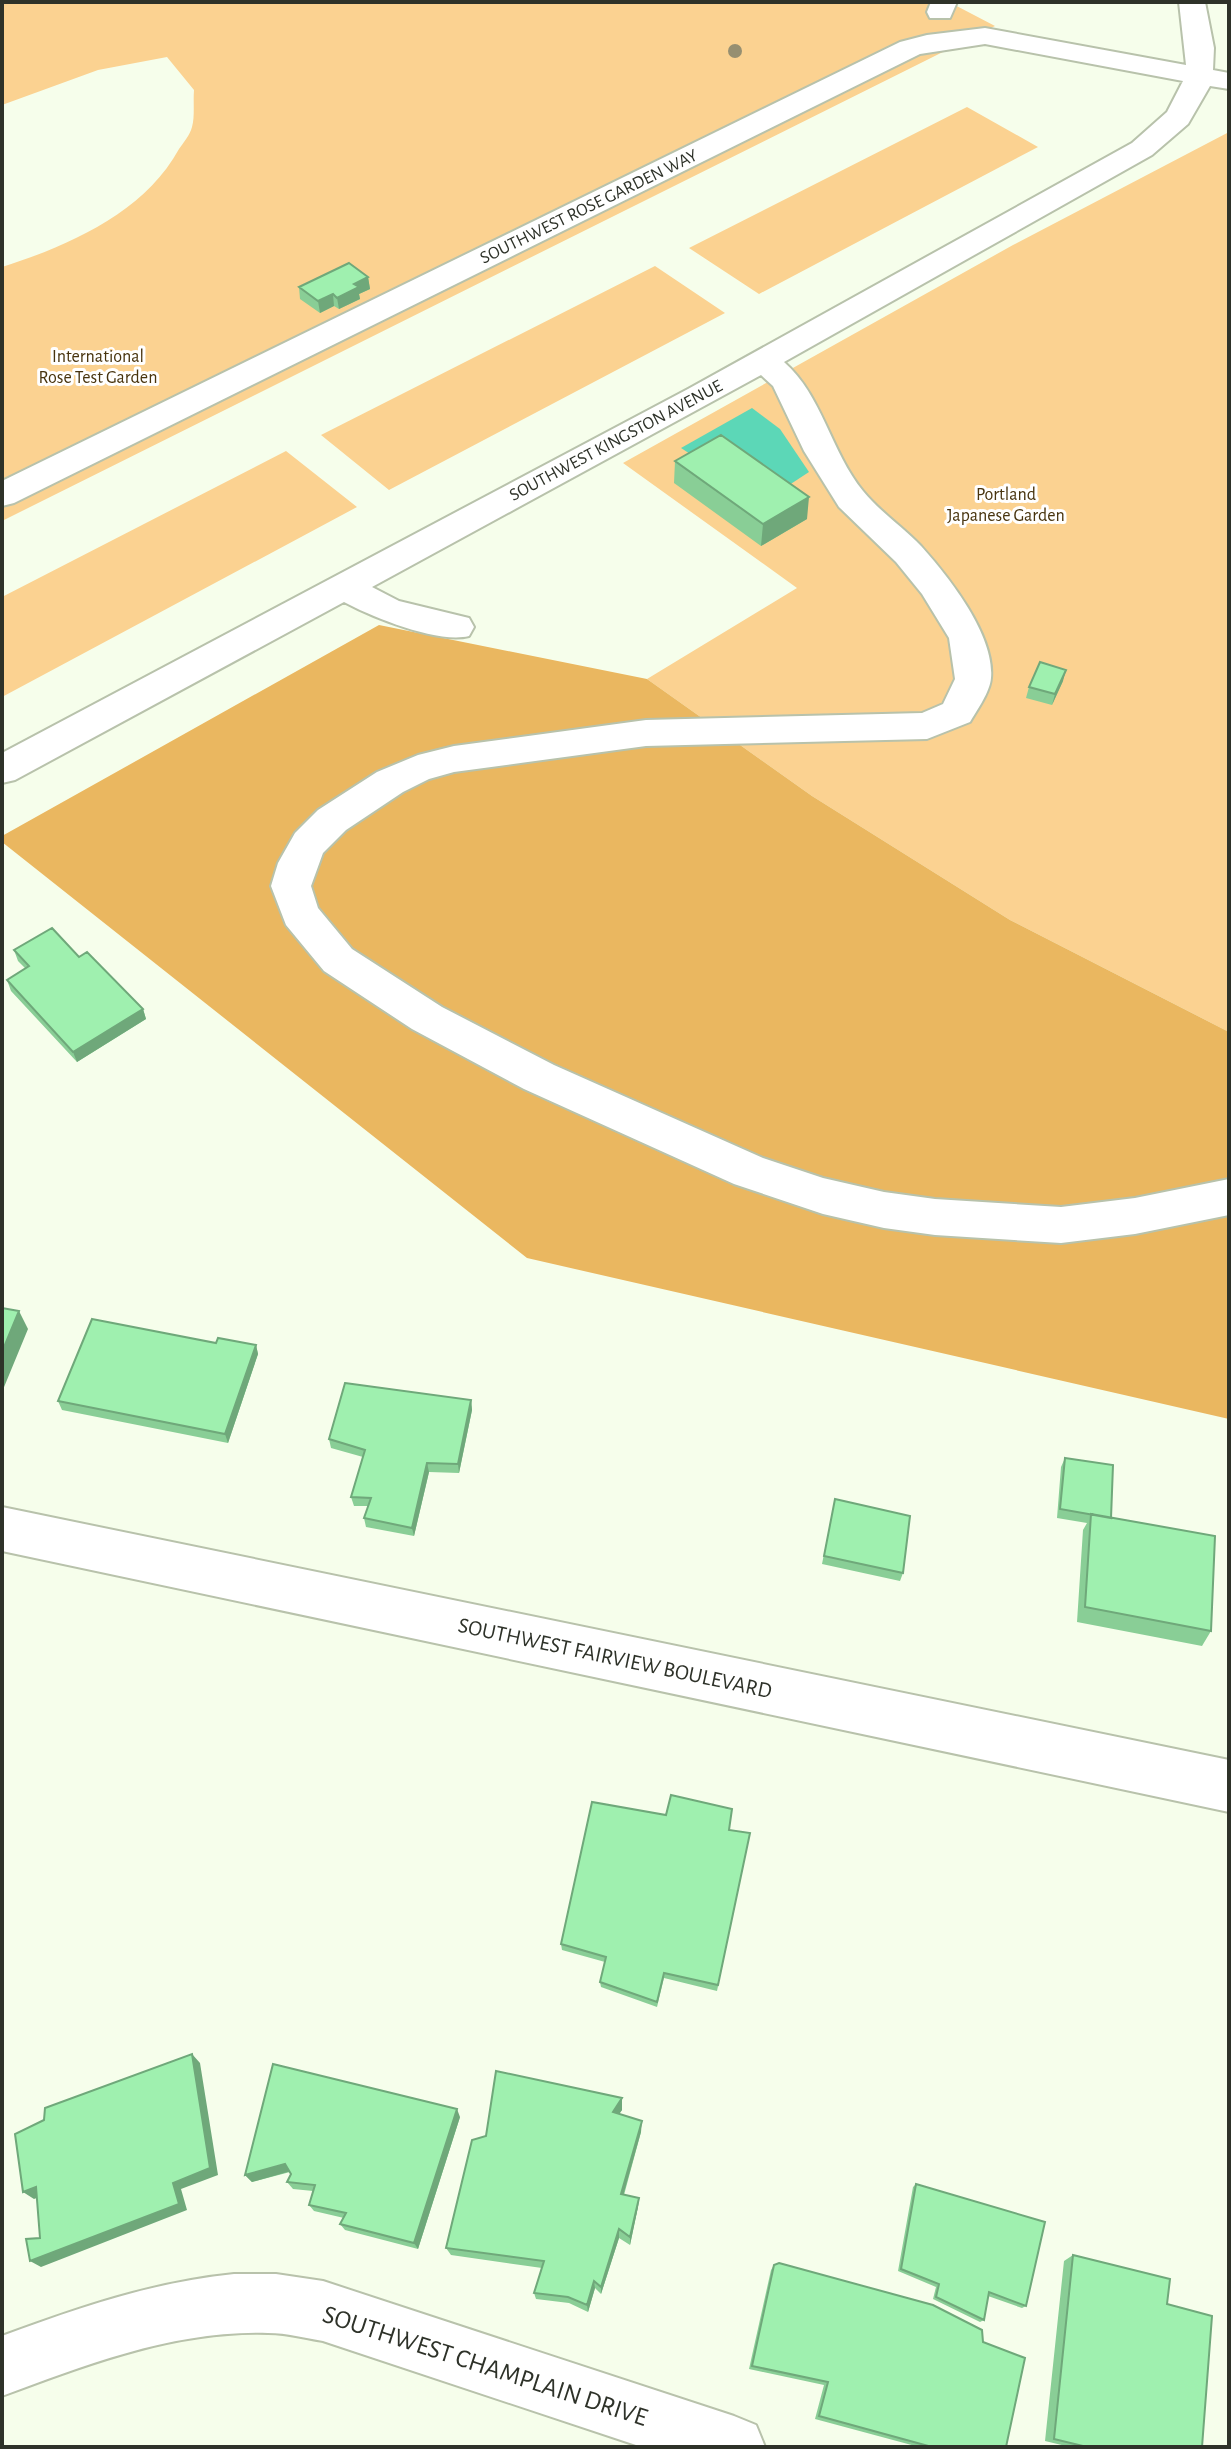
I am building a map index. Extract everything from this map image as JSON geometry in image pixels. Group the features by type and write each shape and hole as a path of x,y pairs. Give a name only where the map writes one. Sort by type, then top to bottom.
{"street":[{"path":"1192,2 1215,79"},
{"name":"SOUTHWEST ROSE GARDEN WAY","path":"2,495 910,48 985,36 1215,79"},
{"name":"SOUTHWEST KINGSTON AVENUE","path":"2,770 764,361 1142,149 1215,79"},
{"path":"764,361 787,381 821,451 851,499 926,575 967,637 973,679 957,713 927,726 646,733 454,759 418,768 356,802 309,843 297,863 291,886 300,914 338,960 427,1018 539,1077 735,1165 823,1196 884,1210 935,1217 1061,1225 1135,1216 1229,1197"},
{"path":"344,587 388,610 456,627"},
{"name":"SOUTHWEST FAIRVIEW BOULEVARD","path":"2,1529 1229,1786"},
{"name":"SOUTHWEST CHAMPLAIN DRIVE","path":"2,2366 111,2326 158,2313 214,2305 270,2303 323,2311 734,2447"}],"green space":[{"name":"International Rose Test Garden","path":"2,2 949,2 995,26 2,521 2,267 78,237 125,209 146,191 164,172 190,133 194,90 167,57 98,70 2,105"},
{"path":"967,107 1038,147 759,294 689,248"},
{"name":"Portland Japanese Garden","path":"1229,132 1229,1032 1010,920 812,796 647,679 797,588 623,463 1013,245"},
{"path":"655,266 725,313 389,490 321,435"},
{"path":"286,451 357,507 2,697 2,597"}],"shaded area":[{"path":"752,408 780,429 809,472 780,491 707,465 681,448"},
{"path":"379,625 647,679 812,796 1010,920 1229,1032 1229,1419 527,1258 2,842 2,836"}],"building":[{"path":"349,263 368,277 354,284 359,287 337,298 333,294 318,301 299,287"},
{"path":"721,435 809,497 763,524 675,461"},
{"path":"1040,662 1066,670 1055,694 1029,687"},
{"path":"52,928 79,957 87,952 143,1009 73,1052 7,980 29,966 14,950"},
{"path":"2,1308 19,1311 2,1352"},
{"path":"92,1319 216,1343 218,1338 256,1345 225,1434 58,1401"},
{"path":"345,1383 471,1400 458,1464 427,1463 412,1528 364,1518 371,1498 351,1497 365,1450 329,1439"},
{"path":"1065,1458 1113,1465 1111,1518 1060,1509"},
{"path":"835,1499 910,1516 903,1573 824,1556"},
{"path":"1091,1514 1215,1536 1211,1631 1085,1607"},
{"path":"671,1795 732,1809 729,1830 750,1833 718,1985 664,1973 657,2002 600,1982 606,1957 561,1944 592,1802 666,1815"},
{"path":"192,2054 210,2168 173,2183 179,2204 30,2261 26,2239 40,2238 36,2187 23,2192 15,2134 44,2120 45,2108"},
{"path":"273,2064 457,2109 414,2243 340,2224 346,2213 309,2205 315,2185 287,2182 291,2174 285,2164 245,2175"},
{"path":"496,2071 622,2098 613,2112 642,2121 621,2194 639,2198 630,2237 619,2229 601,2287 594,2281 587,2305 568,2297 534,2293 544,2261 446,2248 472,2140 486,2136"},
{"path":"916,2184 1045,2222 1026,2306 989,2292 984,2320 936,2297 939,2284 901,2269"},
{"path":"1073,2255 1170,2279 1167,2304 1212,2316 1202,2447 1087,2447 1054,2439"},
{"path":"779,2263 933,2305 982,2330 983,2342 1025,2358 1006,2447 932,2447 819,2416 828,2382 752,2366 774,2265"}]}
